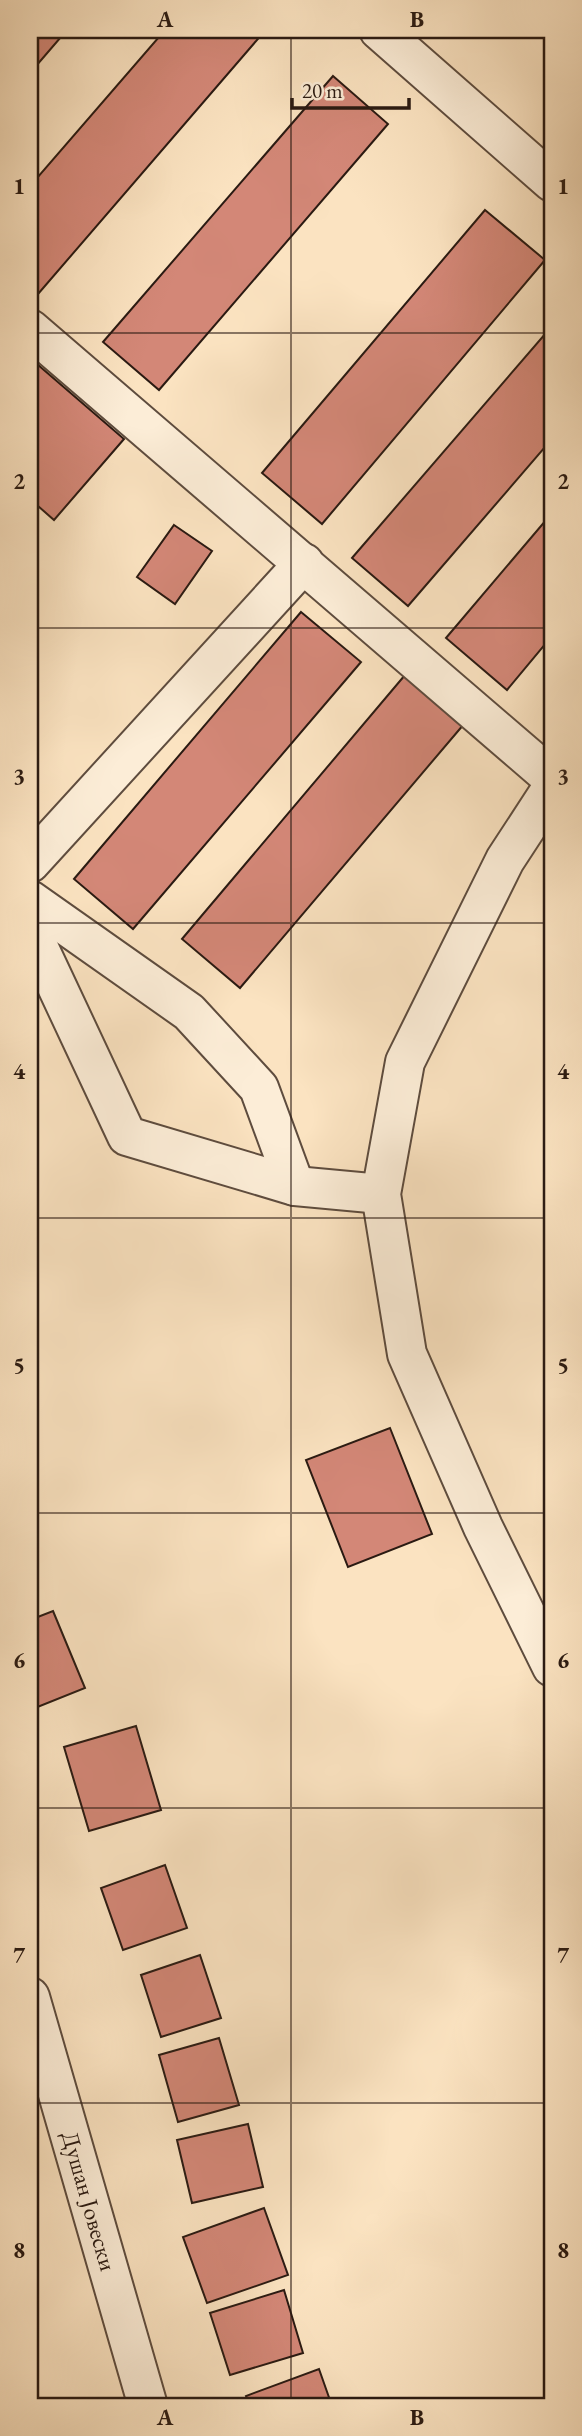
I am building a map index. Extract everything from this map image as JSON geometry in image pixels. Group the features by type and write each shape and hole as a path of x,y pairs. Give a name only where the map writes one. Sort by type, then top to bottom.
{"street":[{"path":"379,30 552,182"},
{"path":"30,329 552,778"},
{"path":"30,863 304,563"},
{"path":"552,788 505,860 405,1062 381,1194 407,1354 483,1527 552,1667"},
{"path":"30,900 189,1012 259,1088 295,1186"},
{"path":"30,929 127,1136 295,1186 381,1194"},
{"name":"Душан Јовески","path":"30,1997 148,2406"}],"building":[{"path":"30,30 67,30 30,73"},
{"path":"165,30 260,30 263,33 38,294 30,287 30,186"},
{"path":"333,76 388,124 159,390 103,342"},
{"path":"485,210 545,260 322,524 262,473"},
{"path":"552,326 552,439 408,606 352,558"},
{"path":"30,358 124,439 54,520 30,499"},
{"path":"552,513 552,636 507,690 446,638"},
{"path":"174,525 212,551 175,604 137,577"},
{"path":"301,612 361,662 133,929 74,879"},
{"path":"405,675 464,724 240,988 182,939"},
{"path":"390,1428 432,1534 348,1567 306,1460"},
{"path":"53,1611 85,1688 30,1710 30,1620"},
{"path":"136,1726 161,1810 89,1831 64,1747"},
{"path":"165,1865 187,1928 123,1950 101,1888"},
{"path":"200,1955 221,2018 161,2037 141,1975"},
{"path":"219,2038 239,2105 178,2122 159,2055"},
{"path":"248,2124 263,2187 192,2203 177,2140"},
{"path":"264,2208 288,2275 207,2303 183,2237"},
{"path":"284,2290 303,2353 230,2375 210,2313"},
{"path":"319,2369 332,2406 250,2406 246,2396"}]}
